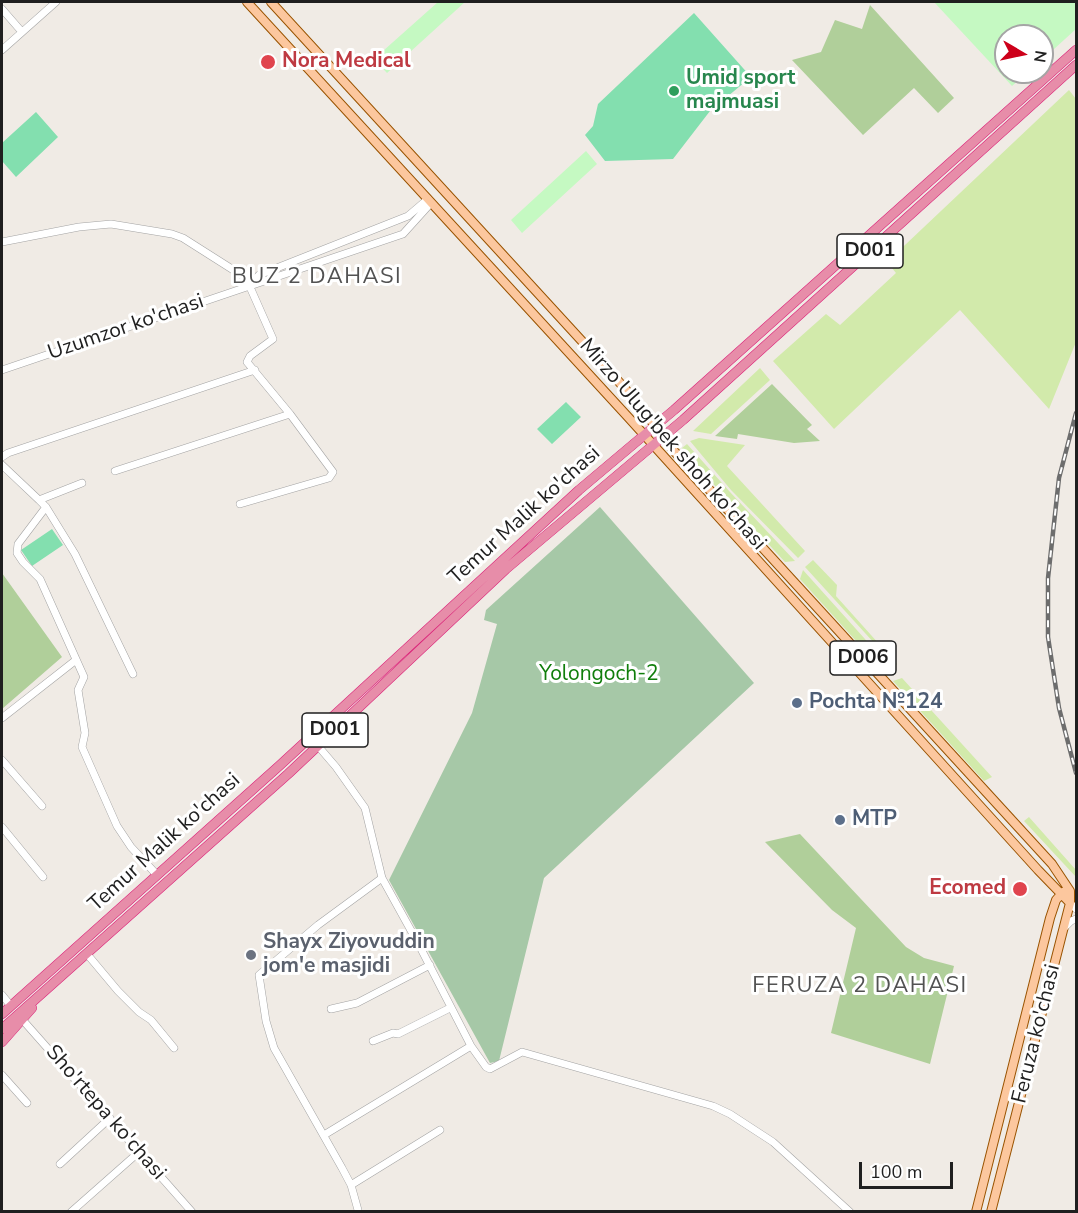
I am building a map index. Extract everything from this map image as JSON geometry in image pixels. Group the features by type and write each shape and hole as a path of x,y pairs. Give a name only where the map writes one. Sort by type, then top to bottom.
{"highway":[{"name":"Temur Malik ko'chasi","path":"2,1014 5,1002 50,971 279,766 517,546 656,426 1077,50"},
{"name":"Temur Malik ko'chasi","path":"2,1029 20,1017 57,980 318,746 507,569 653,445 1077,65"},
{"path":"985,131 993,141"},
{"path":"941,171 949,180"},
{"path":"2,1042 20,1017"}],"main road":[{"name":"Mirzo Ulug'bek shoh ko'chasi","path":"247,2 1059,892 1063,881 1052,864 744,527 663,436 640,406 271,2"},
{"path":"371,137 384,126"},
{"path":"486,262 498,251"},
{"path":"532,312 544,301"},
{"path":"734,535 744,527"},
{"name":"Feruza ko'chasi","path":"976,1212 1050,918 1059,892 1074,904 1064,928 991,1212"},
{"path":"1011,1072 1020,1070 1026,1077"}],"street":[{"path":"2,50 56,2"},
{"path":"2,9 22,32"},
{"name":"Uzumzor ko'chasi","path":"250,285 259,275 408,216 430,201"},
{"name":"Uzumzor ko'chasi","path":"2,370 403,234 430,201"},
{"path":"2,242 79,227 111,224 172,234 246,278 273,339 247,358 247,362 331,467 332,475 240,504"},
{"path":"2,457 8,453 255,370"},
{"path":"115,471 290,414"},
{"path":"2,465 46,507 75,554 133,674"},
{"path":"39,500 82,483"},
{"path":"46,507 18,544 17,552 23,562 40,579 84,677 78,690 85,733 82,747 117,826 131,847 157,874"},
{"path":"2,718 76,660"},
{"path":"318,746 365,808 382,878 471,1046 479,1060 488,1069 522,1052 721,1109 773,1142 850,1212"},
{"path":"2,760 42,806"},
{"path":"2,827 43,877"},
{"path":"358,1210 351,1185 273,1048 259,975 318,925 382,878"},
{"path":"1064,928 1071,921 1077,920"},
{"path":"87,954 118,991 151,1020 174,1048"},
{"path":"331,1009 357,1003 430,965"},
{"path":"373,1041 393,1033 398,1034 450,1008"},
{"name":"Sho'rtepa ko'chasi","path":"20,1017 192,1212"},
{"path":"324,1135 471,1046"},
{"path":"2,1075 27,1103"},
{"path":"60,1164 110,1118"},
{"path":"351,1185 440,1130"},
{"path":"71,1211 139,1152"}],"green space":[{"path":"438,2 465,2 387,73 374,59"},
{"path":"934,2 1076,2 1076,29 1054,49 1054,24 994,24 994,67"},
{"path":"870,5 954,98 938,113 914,88 863,135 792,60 821,52 835,20 862,29"},
{"name":"Umid sport majmuasi","path":"694,13 751,77 710,111 673,159 605,161 585,135 593,126 598,104"},
{"path":"1069,90 1076,99 1076,342 1049,409 960,310 834,429 773,361 826,314 840,325 896,273 887,262"},
{"path":"36,112 58,137 16,177 2,161 2,143"},
{"path":"586,151 597,164 522,233 511,220"},
{"path":"760,368 770,380 711,434 693,431"},
{"path":"772,384 812,425 807,429 820,441 794,443 738,434 737,439 715,436"},
{"path":"566,402 581,417 552,444 537,429"},
{"path":"699,438 745,445 727,466 805,551 798,558 731,490 690,441"},
{"path":"687,444 795,561 785,562 723,495 682,448"},
{"name":"Yolongoch-2","path":"600,507 754,683 544,878 499,1061 490,1063 389,880 472,713 497,624 484,620 486,610"},
{"path":"52,529 63,545 32,566 21,550"},
{"path":"813,560 837,585 836,596 897,664 895,666 805,567"},
{"path":"803,570 891,668 885,673 800,579"},
{"path":"2,573 62,657 2,709"},
{"path":"902,678 992,777 984,781 893,681"},
{"path":"1029,817 1076,870 1076,877 1024,821"},
{"path":"800,834 906,947 924,958 954,966 930,1064 831,1033 856,928 832,910 765,842"}],"railway":[{"path":"1076,413 1059,478 1048,578 1048,637 1059,708 1076,773"}],"place":[{"name":"Nora Medical","path":"268,62"},
{"name":"Umid sport majmuasi","path":"674,91"},
{"name":"Pochta №124","path":"797,703"},
{"name":"MTP","path":"840,820"},
{"name":"Ecomed","path":"1020,889"},
{"name":"Shayx Ziyovuddin jom'e masjidi","path":"251,955"}],"district":[{"name":"BUZ 2 DAHASI","path":"317,278"},
{"name":"FERUZA 2 DAHASI","path":"860,987"}]}
